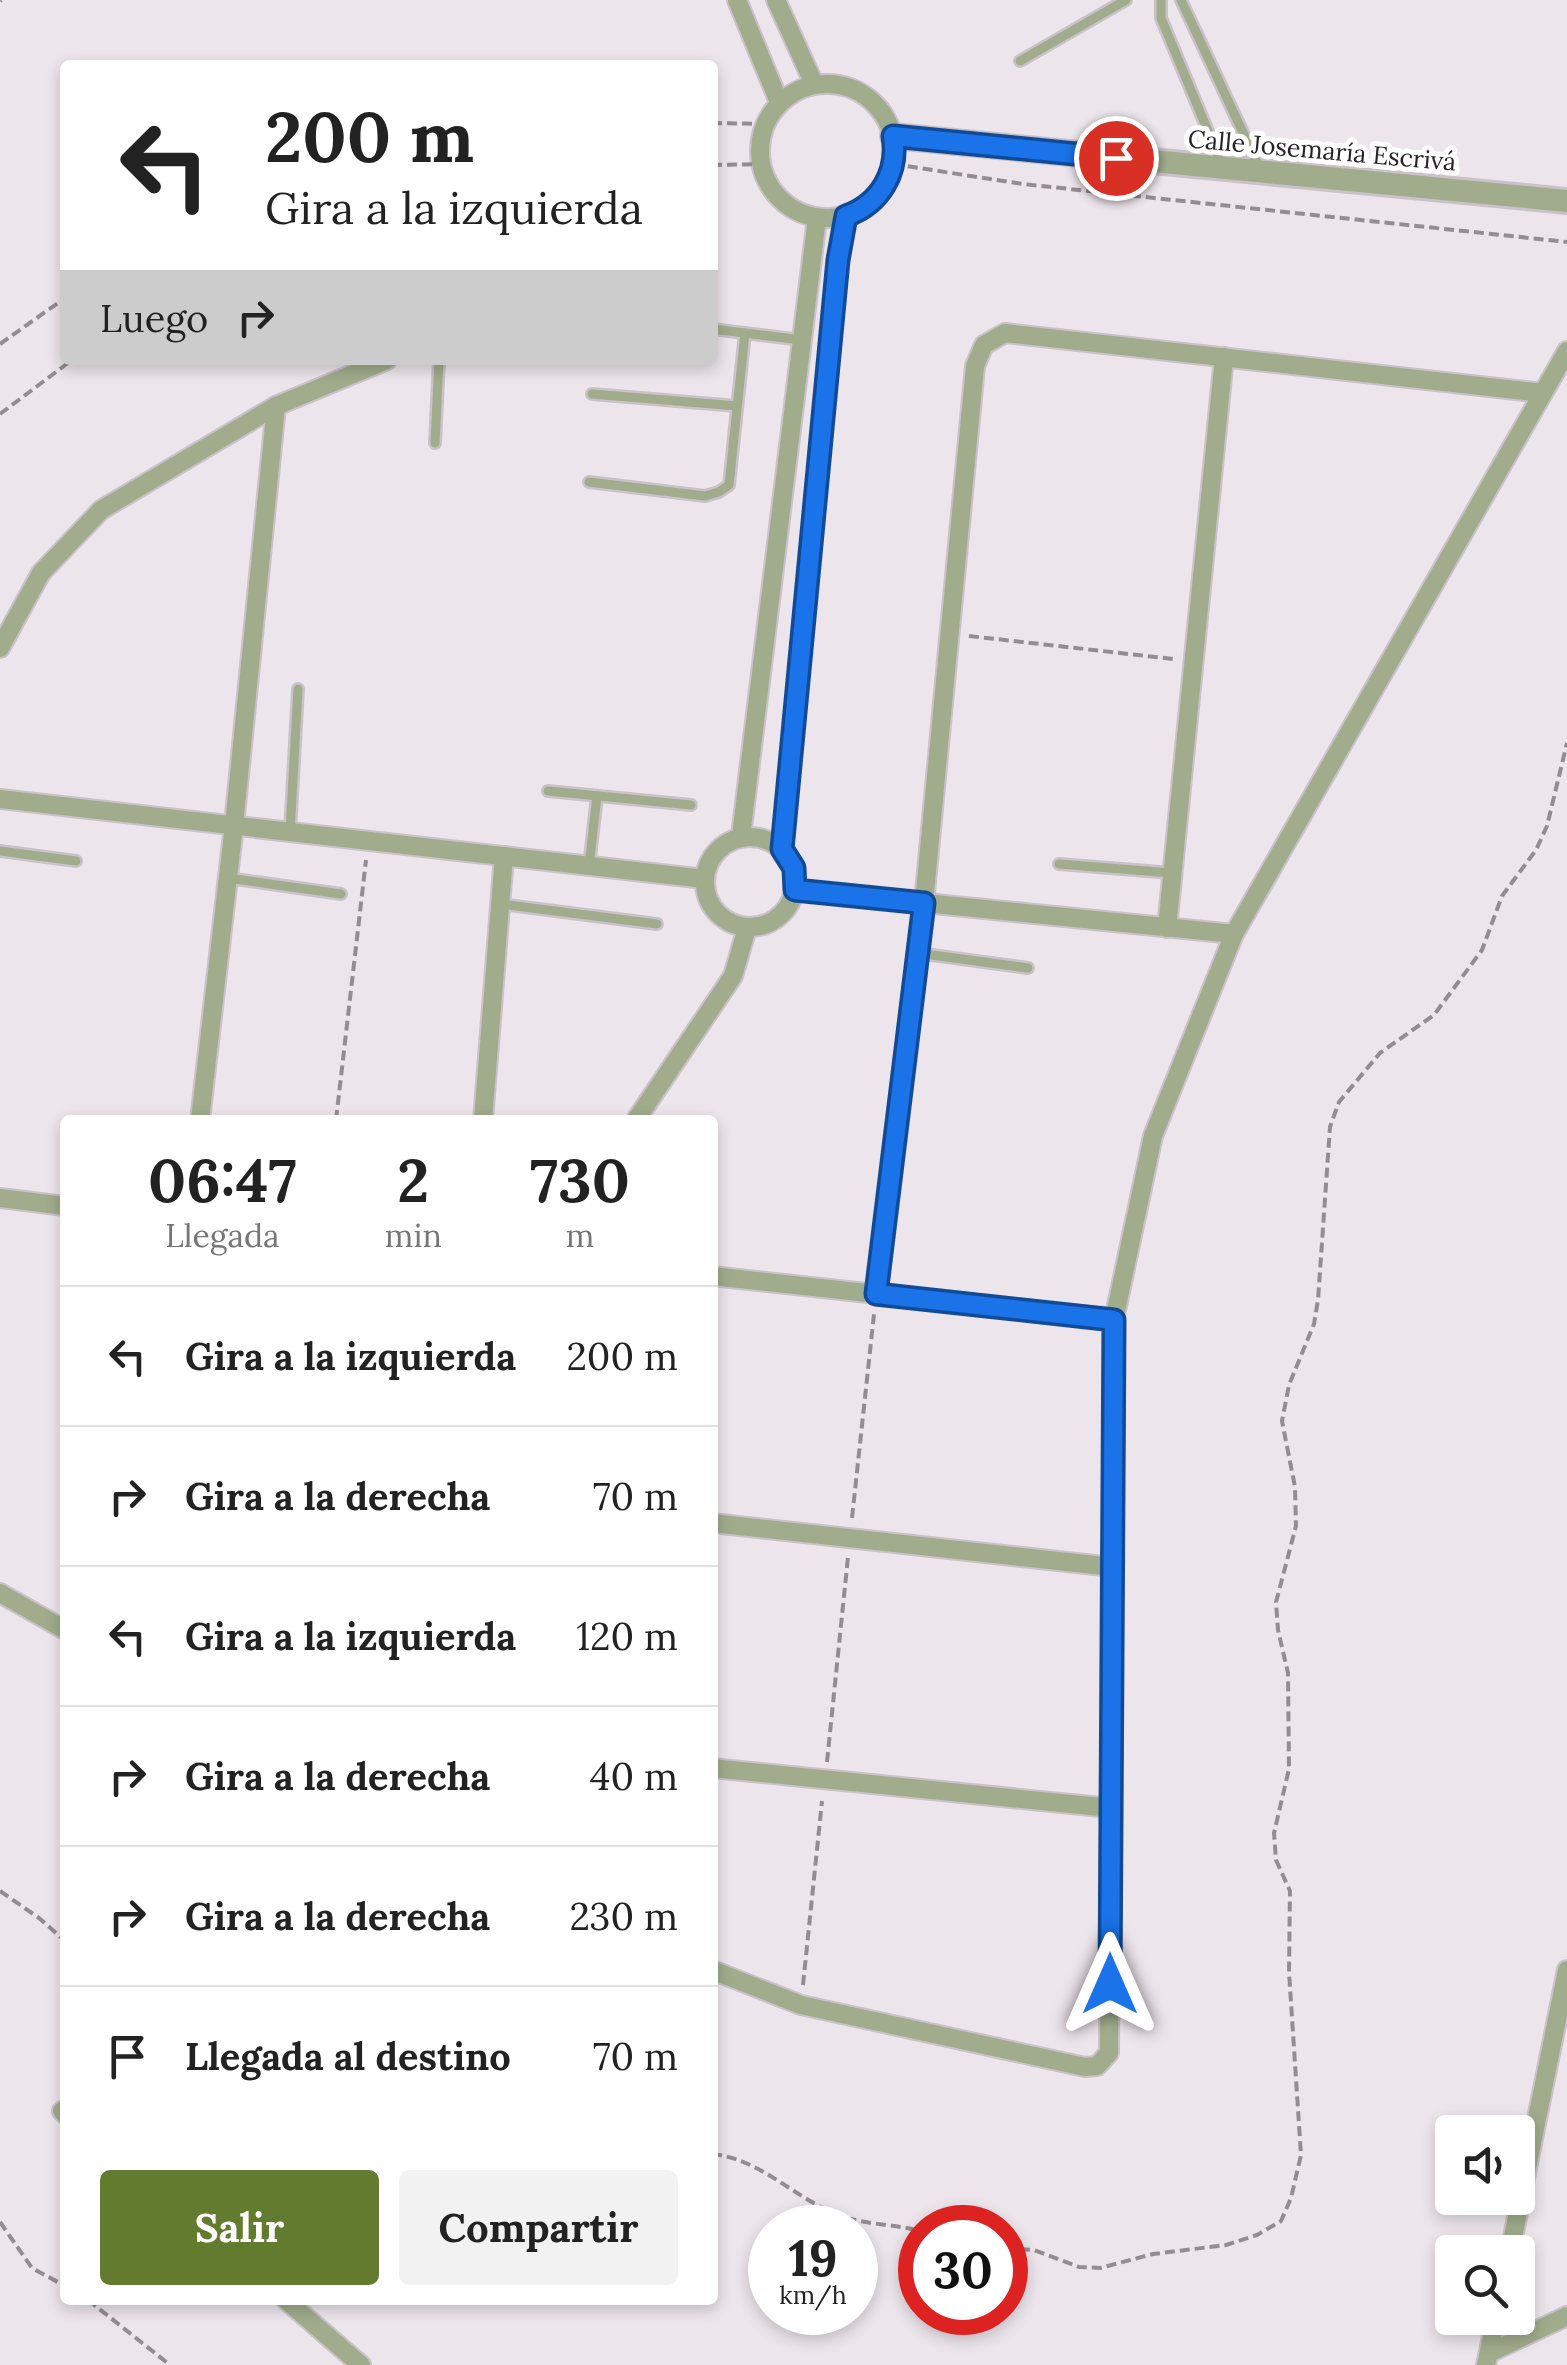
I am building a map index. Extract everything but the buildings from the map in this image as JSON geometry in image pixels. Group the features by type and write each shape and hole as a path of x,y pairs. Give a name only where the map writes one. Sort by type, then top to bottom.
{"street":[{"path":"737,0 779,102"},
{"path":"776,0 814,84"},
{"path":"814,84 848,86 864,94 877,105 893,136 894,164 887,184 874,200 846,216 817,218 797,212 780,200 760,164 764,124 779,102 814,84"},
{"name":"Calle Josemaría Escrivá","path":"893,136 1567,201"},
{"path":"782,849 838,260 846,216"},
{"path":"741,836 817,218"},
{"path":"876,1294 924,903 976,366 984,345 1006,333 1543,393"},
{"path":"718,1972 801,2005 1085,2068 1097,2066 1109,2054 1114,1320 1152,1136 1234,934 1567,351"},
{"path":"1167,928 1224,357"},
{"path":"0,648 41,573 100,510 276,406 376,365"},
{"path":"201,1115 276,406"},
{"path":"790,438 821,441"},
{"path":"0,799 705,879"},
{"path":"741,836 763,838 782,849 794,868 795,890 786,910 769,924 747,928 726,922 710,906 705,879 707,863 721,845 741,836"},
{"path":"483,1115 504,856"},
{"path":"795,890 1234,934"},
{"path":"639,1115 733,976 747,928"},
{"path":"0,1198 60,1205"},
{"path":"718,1277 1114,1320"},
{"path":"718,1524 1113,1567"},
{"path":"0,1593 60,1627"},
{"path":"718,1769 1111,1808"},
{"path":"1514,2235 1563,2011 1567,1970"},
{"path":"292,2305 360,2365"},
{"path":"1488,2359 1567,2316"}],"lane":[{"path":"1020,61 1126,0"},
{"path":"1160,0 1161,18 1223,168"},
{"path":"1180,0 1260,169"},
{"path":"718,330 802,340"},
{"path":"589,482 704,496 729,484 744,332"},
{"path":"435,443 440,365"},
{"path":"592,394 737,406"},
{"path":"290,832 298,689"},
{"path":"548,791 692,805"},
{"path":"589,866 597,796"},
{"path":"0,852 76,862"},
{"path":"1059,864 1172,873"},
{"path":"228,878 341,894"},
{"path":"500,904 656,924"},
{"path":"918,953 1028,968"}],"path":[{"path":"718,123 764,124"},
{"path":"718,165 760,164"},
{"path":"894,164 1043,186 1567,242"},
{"path":"0,344 60,302"},
{"path":"0,414 65,365"},
{"path":"950,634 1194,662"},
{"path":"1028,2250 1079,2267 1100,2268 1153,2254 1226,2245 1257,2235 1281,2221 1291,2198 1301,2155 1289,1972 1292,1922 1290,1891 1276,1860 1274,1832 1289,1770 1288,1673 1276,1602 1296,1526 1294,1487 1282,1420 1290,1386 1314,1324 1318,1300 1330,1127 1339,1102 1380,1053 1434,1015 1482,950 1502,896 1536,850 1547,826 1567,743"},
{"path":"337,1115 368,841"},
{"path":"801,2005 876,1294"},
{"path":"0,1891 60,1936"},
{"path":"718,2155 752,2164 842,2216 898,2227"},
{"path":"0,2222 32,2268 60,2283"},
{"path":"94,2305 170,2365"}],"route":[{"path":"1110,1984 1114,1320 876,1294 924,903 795,890 794,868 782,849 838,260 846,216 874,200 887,184 894,164 893,136 1116,158"}]}
